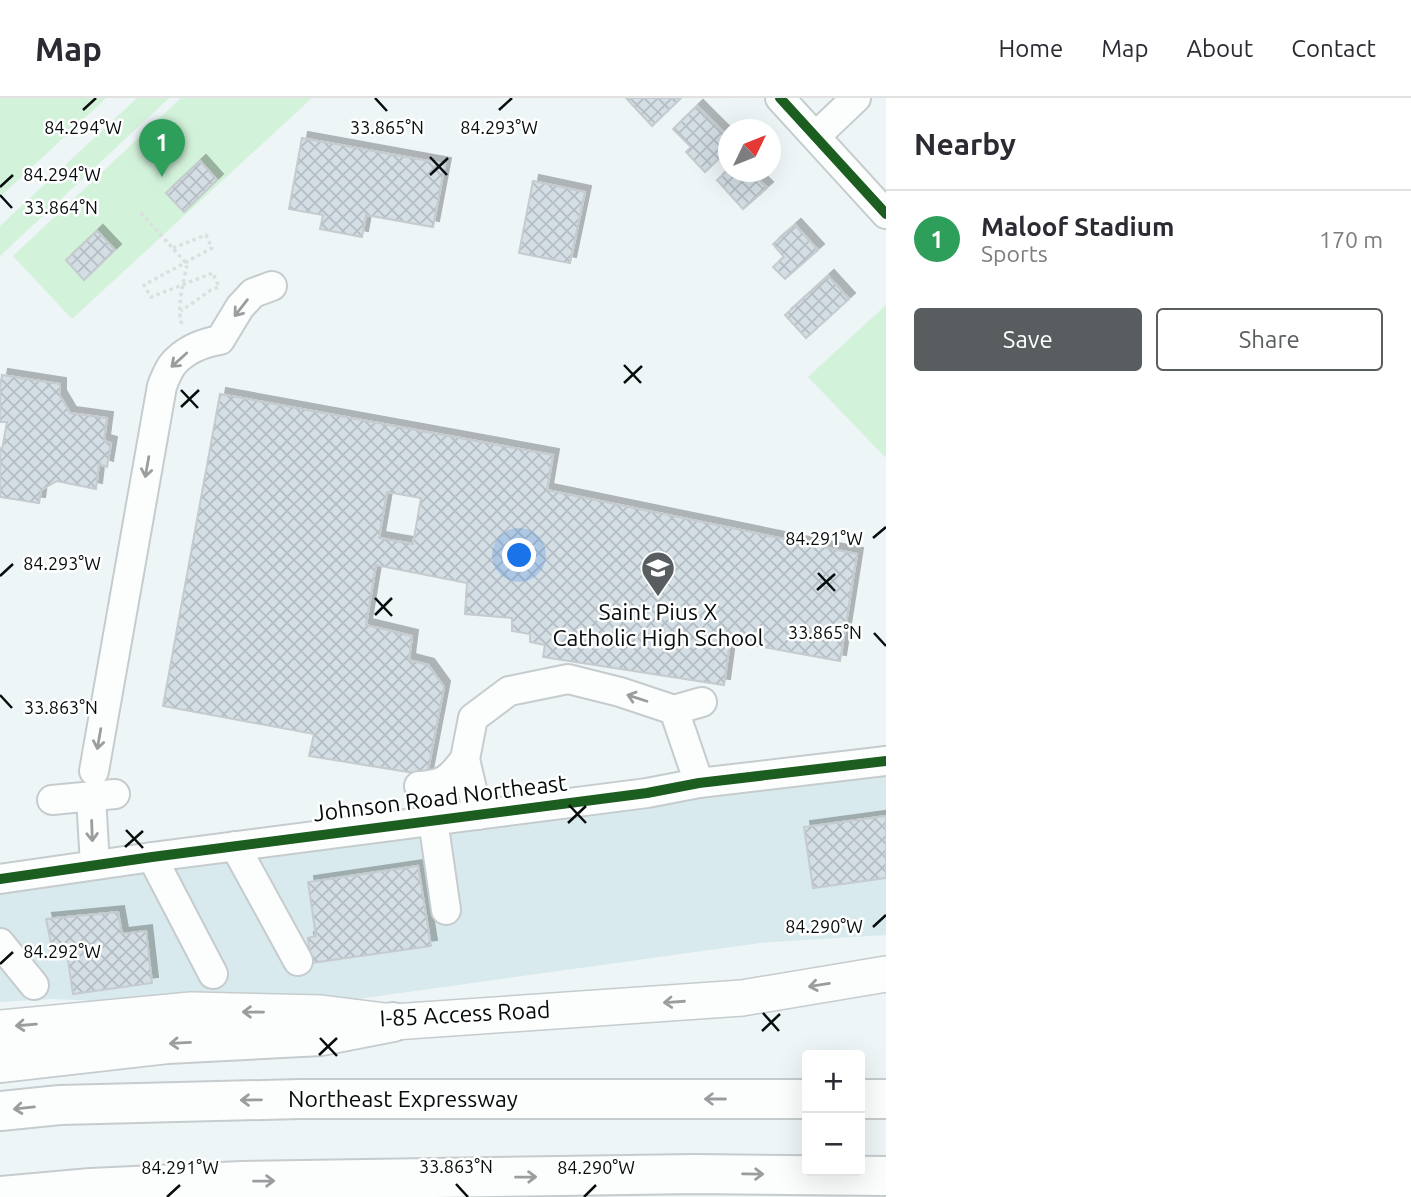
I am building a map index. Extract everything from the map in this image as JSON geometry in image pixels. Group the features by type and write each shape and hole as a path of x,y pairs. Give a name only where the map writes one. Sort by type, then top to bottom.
{"highway":[{"path":"0,1063 167,1044 321,1036 393,1021"},
{"name":"Northeast Expressway","path":"0,1111 60,1105 286,1099 802,1099"},
{"path":"865,1099 886,1099"},
{"path":"0,1196 91,1188 242,1181 693,1174 886,1175"}],"main road":[{"name":"I-85 Access Road","path":"0,1028 191,1010 321,1013 393,1021 742,998 886,974"}],"street":[{"path":"780,98 886,214"},
{"path":"816,136 856,98"},
{"path":"95,865 100,787 162,386 172,365 192,348 220,340 240,307 253,293 272,286"},
{"path":"478,815 465,760 473,718 509,691 568,679 620,692 674,710 702,702"},
{"path":"674,710 699,783"},
{"path":"419,786 436,786 452,776 465,760"},
{"name":"Johnson Road Northeast","path":"0,879 647,793 699,783 886,761"},
{"path":"51,800 100,787"},
{"path":"433,820 446,910"},
{"path":"235,846 298,961"},
{"path":"152,857 213,974"},
{"path":"0,943 34,985"}],"path":[{"path":"141,213 187,264 181,301"},
{"path":"173,248 206,235 212,248 144,285 151,297 213,273 219,287 181,310"}],"shaded area":[{"path":"886,768 886,935 760,943 286,1009 52,999 0,1002 0,884"}],"green space":[{"path":"0,98 106,98 0,197"},
{"path":"137,98 169,98 0,256 0,226"},
{"path":"181,98 312,98 72,319 13,256"},
{"path":"886,305 886,458 808,377"}],"building":[{"path":"626,98 681,98 652,126"},
{"path":"697,106 718,127 718,160 705,172 686,152 691,147 673,129"},
{"path":"302,138 445,164 433,227 366,215 362,237 320,229 323,215 289,209"},
{"path":"200,161 217,180 184,212 166,193"},
{"path":"533,181 585,192 570,263 519,253"},
{"path":"719,182 761,182 767,188 743,209"},
{"path":"795,225 818,250 785,279 773,267 784,257 773,244"},
{"path":"97,231 115,250 84,280 66,260"},
{"path":"828,276 849,299 806,338 785,315"},
{"path":"2,375 60,384 60,396 70,413 107,418 104,441 111,443 107,467 99,464 96,489 57,481 41,490 39,503 0,497 0,448 2,449 7,422 0,422"},
{"name":"Saint Pius X Catholic High School","path":"220,394 553,455 547,490 857,554 840,661 730,641 724,685 543,657 545,645 530,642 530,634 512,631 512,618 465,614 467,583 376,565 366,625 412,636 409,660 428,665 444,687 427,775 309,756 314,734 163,706","holes":["387,492 421,498 413,544 379,538"]},
{"path":"886,816 886,878 813,888 804,827"},
{"path":"418,866 431,946 311,963 308,938 316,936 308,882"},
{"path":"118,912 122,934 146,931 152,983 73,994 67,953 53,953 46,919"}],"cycle path":[{"path":"780,98 886,214"},
{"path":"0,879 647,793 699,783 886,761"}],"place":[{"name":"Maloof Stadium","path":"162,177"},
{"name":"Saint Pius X Catholic High School","path":"658,598"}]}
